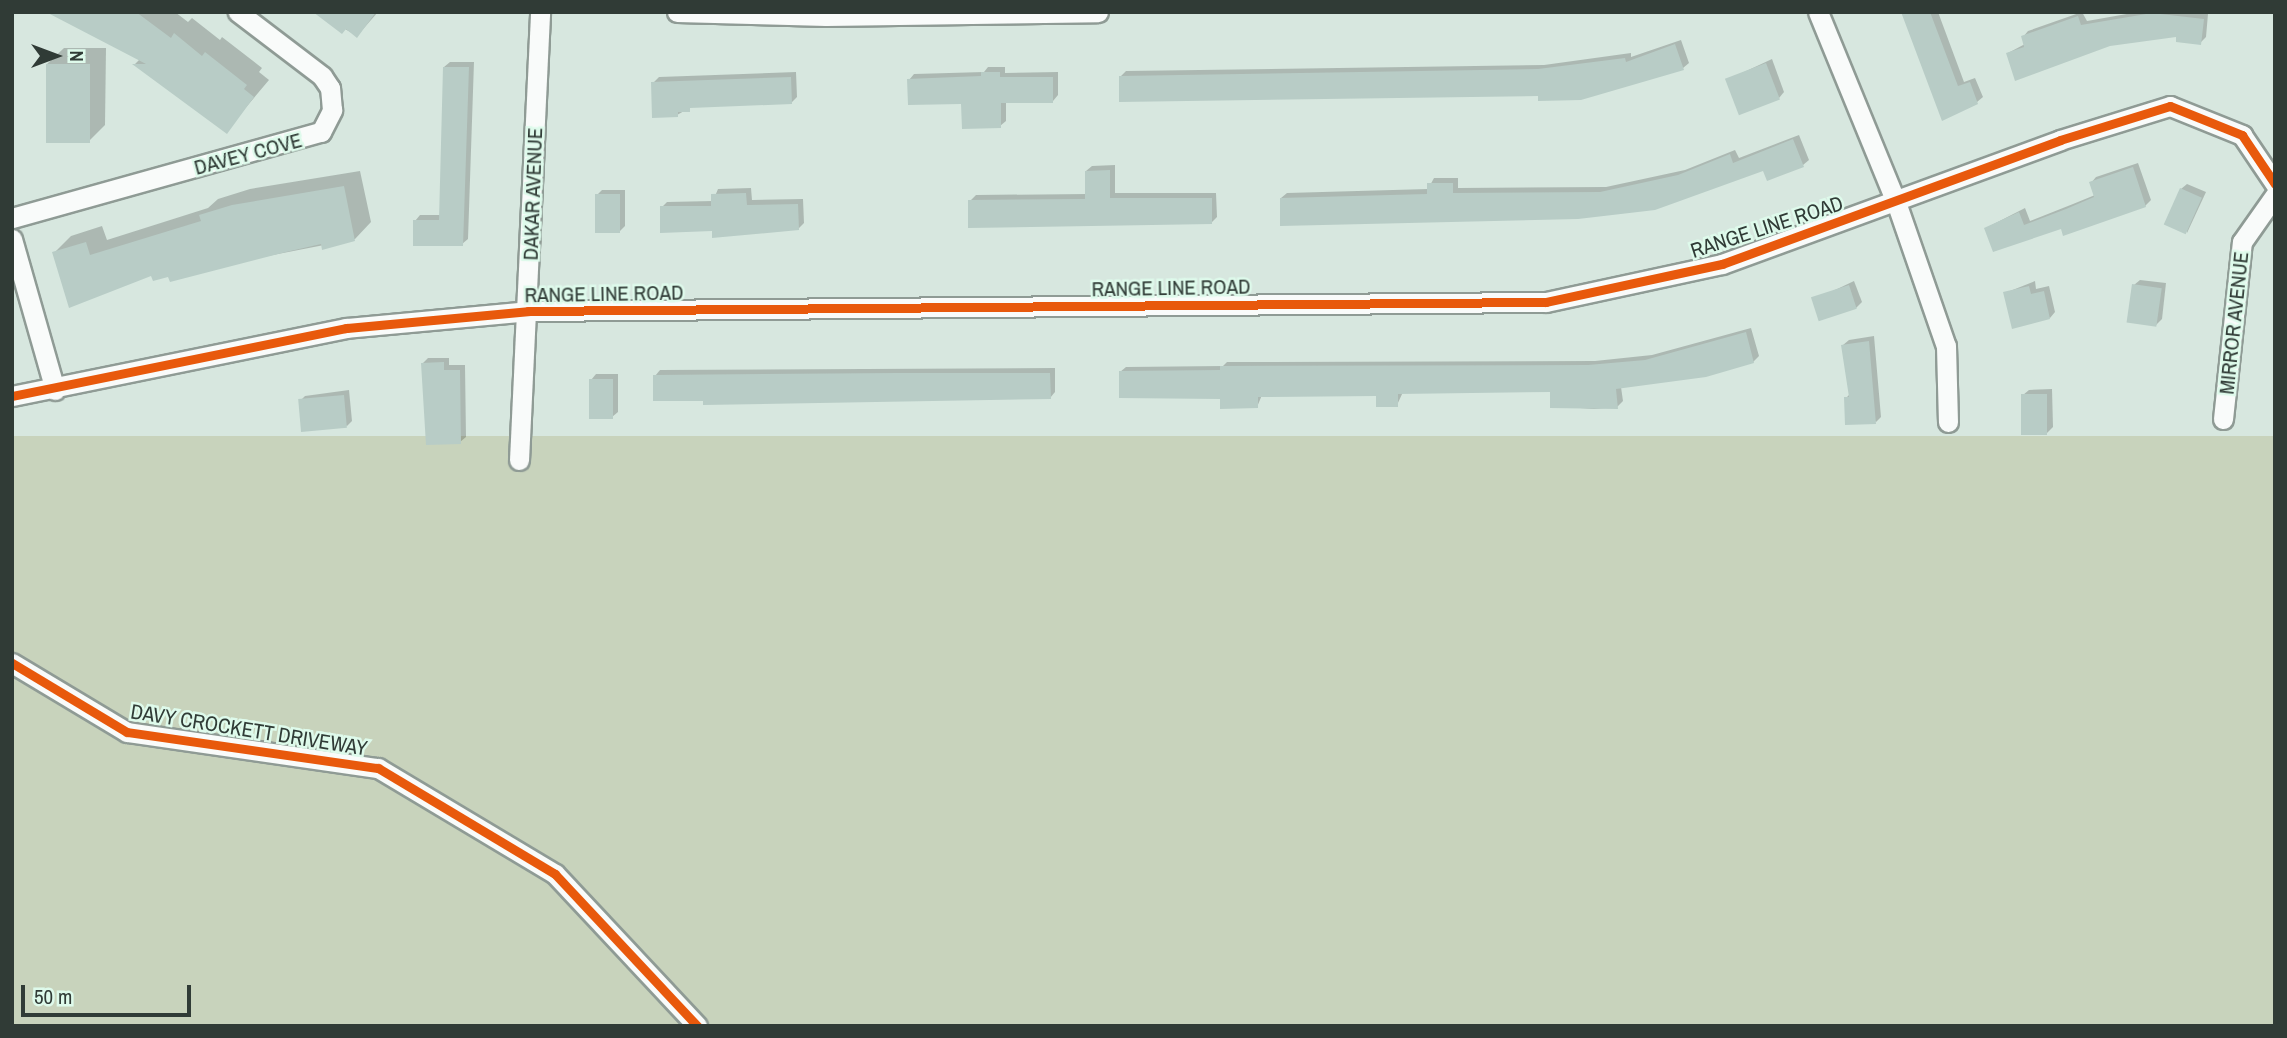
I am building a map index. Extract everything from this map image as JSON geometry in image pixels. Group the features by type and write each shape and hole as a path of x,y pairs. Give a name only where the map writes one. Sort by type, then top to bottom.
{"street":[{"name":"DAVEY COVE","path":"12,218 321,132 332,110 330,88 322,76 238,12"},
{"name":"DAKAR AVENUE","path":"519,460 540,12"},
{"path":"677,12 1098,12"},
{"path":"1818,12 1896,202 1946,346 1948,422"},
{"name":"RANGE LINE ROAD","path":"12,396 55,390 346,328 528,311 1546,302 1722,264 2060,140 2170,106 2242,135 2275,184"},
{"name":"MIRROR AVENUE","path":"2223,419 2242,242 2275,195"},
{"path":"12,239 55,390"},
{"name":"DAVY CROCKETT DRIVEWAY","path":"12,663 127,732 379,768 555,874 697,1026"}],"green space":[{"path":"12,436 2275,436 2275,1026 12,1026"}],"building":[{"path":"46,12 136,12 171,38 174,33 202,56 205,52 247,85 244,89 254,97 227,134 132,64 146,64"},
{"path":"313,12 376,12 357,38 346,29 342,34"},
{"path":"1901,12 1930,12 1958,86 1970,82 1978,104 1942,121"},
{"path":"2152,13 2204,19 2201,45 2176,42 2176,37 2110,46 2015,81 2006,53 2024,47 2021,36 2078,16 2081,25"},
{"path":"1675,44 1684,70 1581,100 1538,101 1538,96 1119,102 1119,76 1538,69 1625,58 1626,62"},
{"path":"1766,63 1780,99 1739,115 1725,79"},
{"path":"46,64 90,64 90,143 46,143"},
{"path":"443,67 469,67 463,246 413,246 413,220 439,220"},
{"path":"981,72 1000,72 1000,77 1053,77 1053,103 1001,103 1001,128 962,129 961,104 908,105 907,79 981,76"},
{"path":"791,77 792,104 690,108 690,112 678,112 678,117 652,118 651,82"},
{"path":"1793,139 1804,167 1767,181 1763,171 1655,210 1578,219 1280,226 1280,198 1427,194 1427,183 1453,183 1453,193 1600,192 1678,175 1730,154 1733,163"},
{"path":"2133,167 2146,207 2063,236 2061,229 1993,252 1984,228 2019,212 2024,225 2066,209 2094,197 2089,182"},
{"path":"1110,170 1110,198 1212,198 1212,224 968,228 968,200 1085,199 1085,171"},
{"path":"344,186 355,241 322,250 321,244 170,282 168,277 153,281 151,276 69,308 52,252 86,242 90,255 201,221 199,215 232,205"},
{"path":"2180,188 2202,198 2186,234 2164,225"},
{"path":"746,193 747,205 798,204 799,230 712,238 712,231 660,233 660,206 711,206 711,194"},
{"path":"595,194 620,194 620,233 595,233"},
{"path":"2132,284 2162,288 2156,327 2127,323"},
{"path":"1849,285 1857,309 1819,321 1811,297"},
{"path":"2029,286 2031,294 2044,291 2050,319 2012,329 2003,292"},
{"path":"1746,332 1754,363 1706,377 1616,389 1618,409 1550,408 1550,392 1398,394 1398,407 1376,407 1376,396 1258,397 1258,408 1220,409 1220,399 1119,398 1119,371 1220,370 1220,366 1588,365 1645,360"},
{"path":"1869,341 1876,424 1845,425 1844,397 1849,397 1841,345"},
{"path":"444,362 444,370 460,370 461,444 426,445 421,363"},
{"path":"1050,373 1051,399 703,405 703,401 653,401 653,375"},
{"path":"589,379 613,379 613,419 589,419"},
{"path":"2021,394 2047,394 2047,435 2021,435"},
{"path":"344,395 347,428 301,432 298,399"}],"cycle path":[{"path":"12,396 346,328 528,311 1546,302 1722,264 2060,140 2170,106 2242,135 2275,184"},
{"path":"12,663 127,732 378,768 555,874 697,1026"}]}
